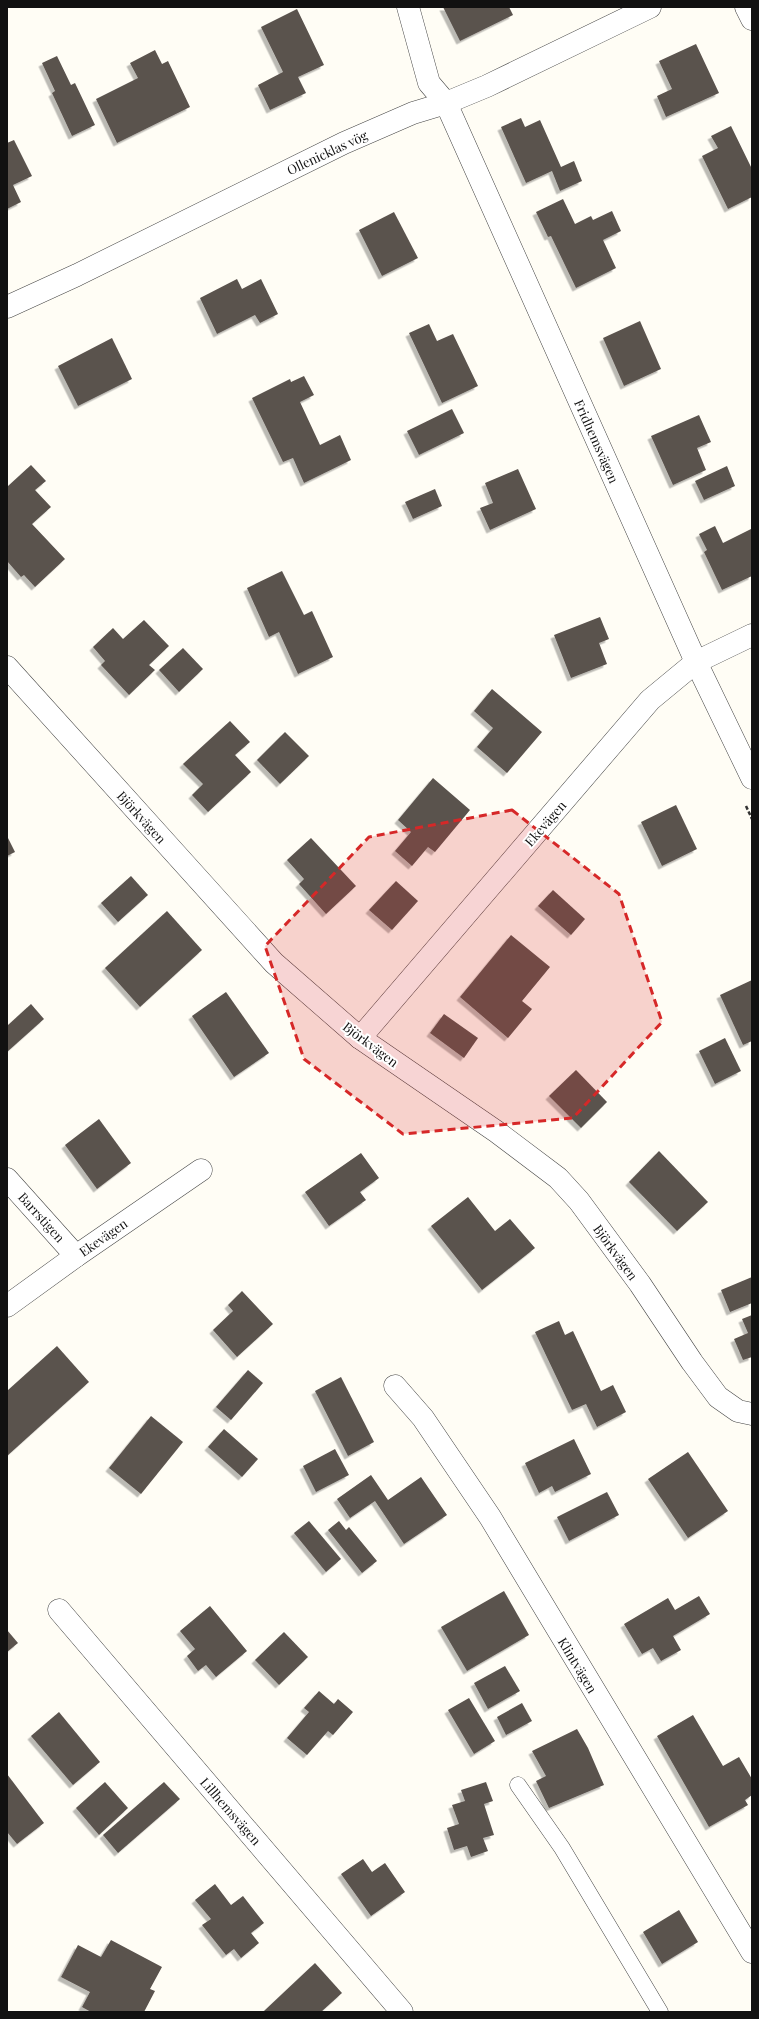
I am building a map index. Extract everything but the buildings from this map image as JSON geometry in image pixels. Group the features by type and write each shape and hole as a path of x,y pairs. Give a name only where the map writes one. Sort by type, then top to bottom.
{"street":[{"name":"Fridhemsvägen","path":"408,7 429,83 446,103 696,662 752,778"},
{"name":"Ollenicklas vög","path":"7,307 77,275 344,142 413,113 446,103 487,86 650,7"},
{"path":"746,7 752,19"},
{"name":"Ekevägen","path":"360,1038 650,700 696,662 752,634"},
{"name":"Björkvägen","path":"7,667 274,963 360,1038 514,1145 558,1178 579,1201 598,1226 718,1397 745,1412"},
{"name":"Ekevägen","path":"7,1306 76,1256 201,1170"},
{"name":"Barrstigen","path":"7,1179 76,1256"},
{"name":"Klintvägen","path":"395,1386 424,1418 490,1517 752,1952"},
{"name":"Lillhemsvägen","path":"59,1610 402,2012"}],"lane":[{"path":"518,1785 562,1848 660,2012"}],"highlighted area":[{"path":"512,810 619,894 662,1022 573,1118 403,1134 304,1059 265,946 369,837"}]}
